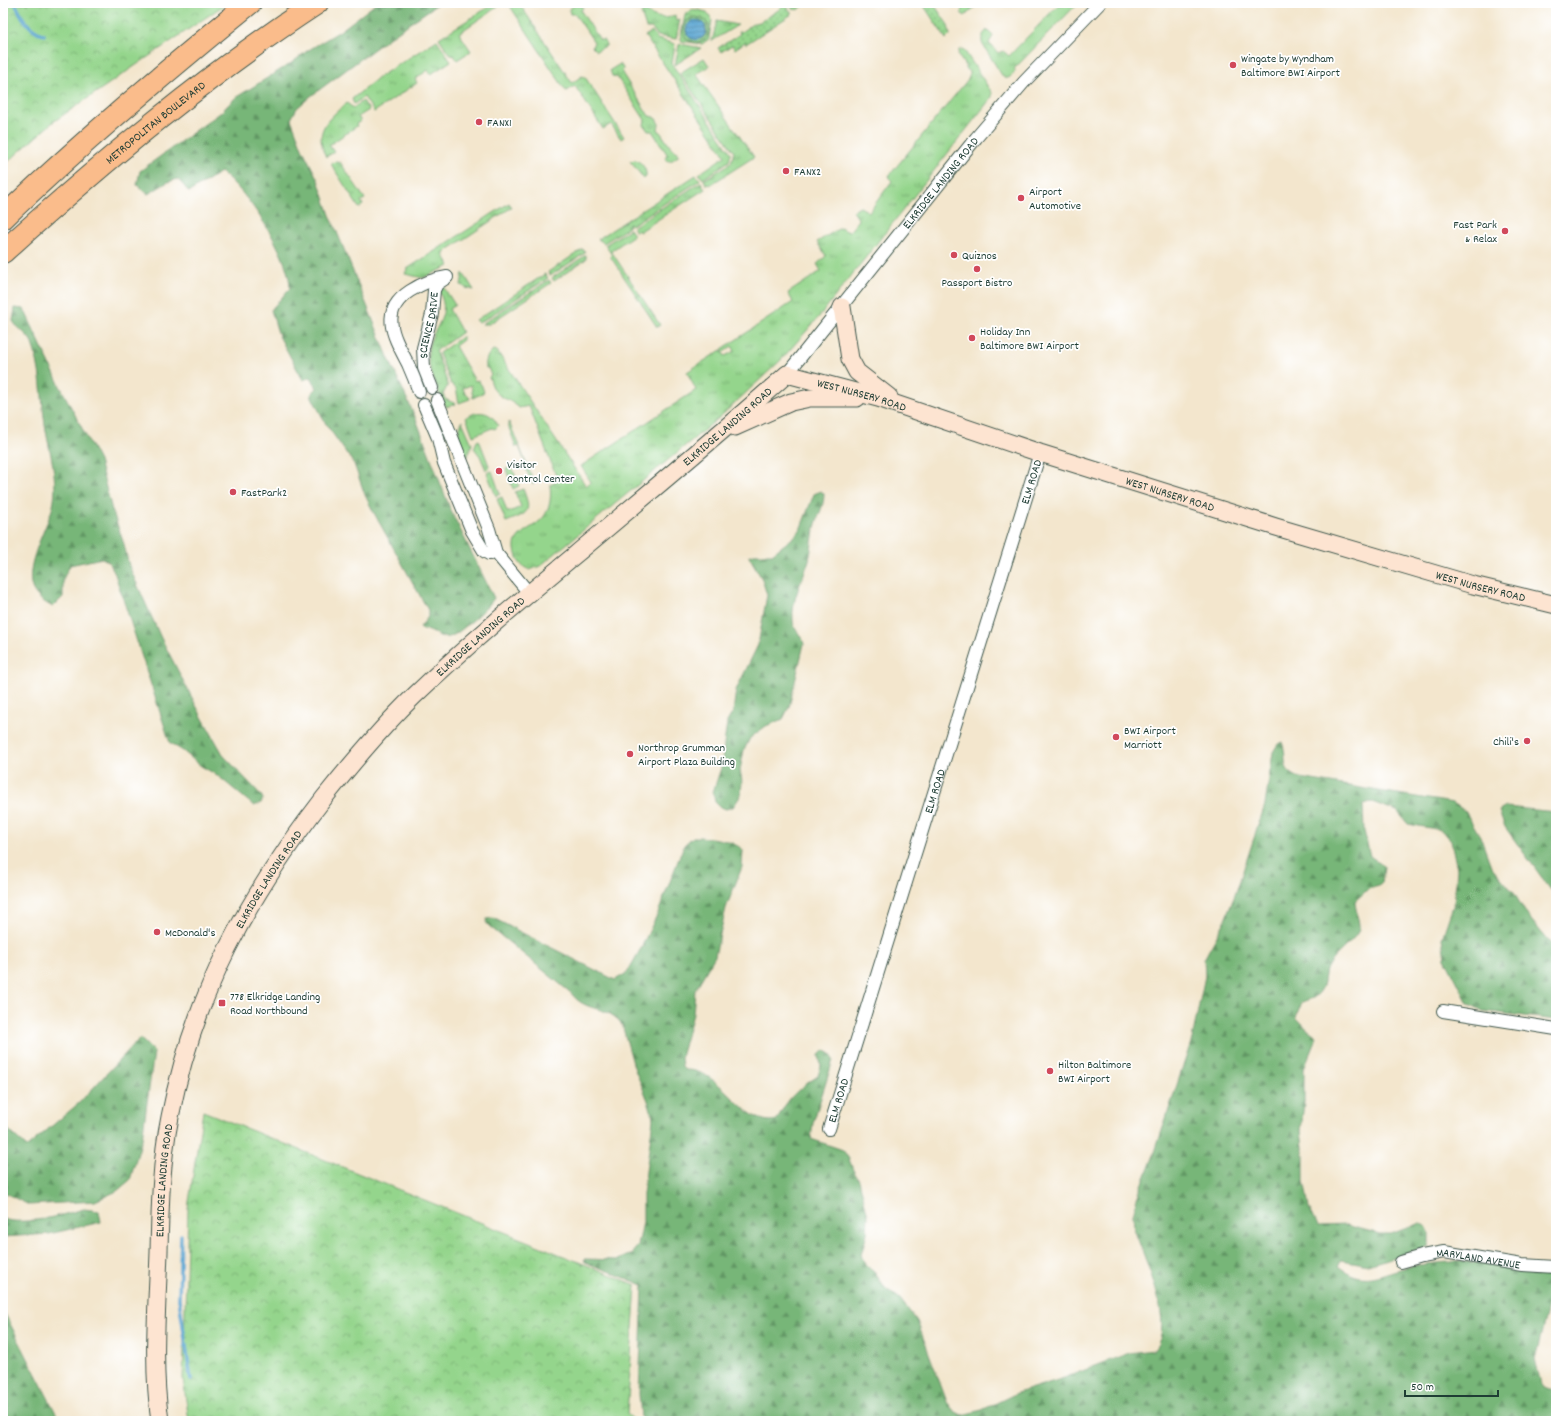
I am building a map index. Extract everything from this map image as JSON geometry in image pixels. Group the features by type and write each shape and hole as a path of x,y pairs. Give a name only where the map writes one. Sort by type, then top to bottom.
{"highway":[{"path":"3,218 51,171 117,112 250,3"},
{"name":"METROPOLITAN BOULEVARD","path":"3,252 69,192 137,136 218,73 317,3"}],"main road":[{"path":"842,307 850,360 857,372 898,404"},
{"name":"WEST NURSERY ROAD","path":"787,374 898,404 1040,453 1276,527 1473,586 1556,605"},
{"name":"ELKRIDGE LANDING ROAD","path":"160,1421 156,1383 156,1345 161,1180 170,1117 183,1063 198,1013 219,962 250,903 284,851 354,760 411,699 472,642 720,433 787,374"},
{"path":"720,433 790,402 810,398 878,398"}],"street":[{"name":"ELKRIDGE LANDING ROAD","path":"787,374 976,138 1024,82 1100,3"},
{"name":"SCIENCE DRIVE","path":"419,392 394,335 391,315 396,303 401,297 429,281 447,277 437,284 434,290 432,314 423,348 424,368 432,388"},
{"path":"437,400 487,523 496,553 529,593"},
{"path":"424,405 438,438 444,463 472,531 484,551 489,554 496,553"},
{"name":"ELM ROAD","path":"829,1129 1040,453"},
{"path":"1443,1011 1556,1028"},
{"name":"MARYLAND AVENUE","path":"1401,1262 1444,1252 1522,1264 1556,1267"}],"green space":[{"path":"3,3 227,3 53,122 3,166"},
{"path":"377,3 439,3 311,96 297,108 291,119 302,148 318,180 330,215 388,357 416,419 451,511 494,598 473,620 459,632 449,637 442,637 420,627 428,617 428,610 374,513 365,495 354,464 326,424 312,397 312,393 317,388 311,377 303,380 279,336 271,310 290,288 288,274 275,242 254,208 243,194 221,172 189,192 178,179 168,182 148,194 137,185 140,171 220,113 235,98 340,31"},
{"path":"495,3 503,3 459,33 471,51 457,60 454,55 451,56 439,38"},
{"path":"508,3 519,3 572,83 582,76 585,77 624,137 621,139 611,124 603,129 575,86 566,91"},
{"path":"580,3 583,7 581,11 600,40 604,40 606,46 596,51 592,47 594,42 575,14 570,14 569,9"},
{"path":"789,3 808,3 797,10 793,10"},
{"path":"922,3 933,3 948,25 950,35 946,39"},
{"path":"963,3 979,3 965,16 961,13"},
{"path":"1060,3 1078,3 1014,69 1016,71 1009,78 1003,77 982,43 984,33 987,30 993,36 989,43 998,53 1003,51 1009,56"},
{"path":"786,5 792,14 746,44 745,42 735,49 732,45 721,52 718,48 740,34 739,31 741,32 754,23 760,22"},
{"path":"693,9 707,12 712,20 709,39 702,44 681,41 680,39 685,15","holes":["693,17 702,18 709,25 708,36 699,43 689,41 683,31 685,22"]},
{"path":"645,11 659,18 667,18 675,15 676,21 680,20 676,39 658,36 652,28 646,28 641,13"},
{"path":"696,17 706,21 709,30 706,39 697,43 686,39 683,31 687,21","holes":["697,20 705,25 707,31 704,37 696,40 686,33 686,29 690,22"]},
{"path":"717,21 737,25 738,25 712,41"},
{"path":"652,31 657,39 675,44 672,64 731,153 729,161 703,179 699,174 725,156 645,36"},
{"path":"437,40 451,61 431,74 428,70 415,79 417,83 374,112 364,97 354,104 352,99 379,77"},
{"path":"679,45 701,48 675,65"},
{"path":"962,49 992,93 992,97 818,318 781,360 721,416 540,566 530,570 525,568 519,562 517,557 515,548 516,542 524,532 535,525 545,515 550,500 550,485 558,481 529,406 519,408 497,394 494,389 489,377 491,375 488,368 486,368 486,361 489,354 493,350 497,351 586,486 591,482 581,466 696,390 687,372 721,350 725,356 735,351 732,346 724,352 722,349 793,302 788,293 821,271 817,264 826,256 817,242 840,228 849,232 859,220 853,211 860,207 869,212 892,181 888,177 969,78 969,72 958,55 959,50"},
{"path":"704,58 709,66 696,74 754,157 710,185 707,185 704,180 731,163 734,152 680,73"},
{"path":"620,64 623,68 622,73 649,116 655,117 659,124 658,129 672,149 678,152 678,156 671,161 668,161 665,158 667,154 652,131 648,131 644,125 645,120 617,77 612,76 610,70"},
{"path":"363,101 369,110 358,117 361,121 356,124 357,126 329,145 334,152 326,157 322,148 321,139 324,126 334,114 347,103 353,108"},
{"path":"636,160 645,169 646,177 644,179 630,161"},
{"path":"336,161 337,163 340,162 365,199 361,201 363,205 359,208 331,164"},
{"path":"696,175 700,180 632,225 628,225 629,227 604,243 598,239"},
{"path":"701,182 705,189 639,232 638,230 636,232 633,227"},
{"path":"509,203 512,207 443,253 449,266 423,278 405,274 407,269"},
{"path":"630,229 634,235 611,251 660,325 657,327 610,256 612,255 605,245"},
{"path":"583,249 585,253 550,276 548,272"},
{"path":"586,255 586,259 554,281 552,278"},
{"path":"463,273 474,290 461,285"},
{"path":"545,274 548,278 479,323 476,320"},
{"path":"549,280 551,283 489,324 482,324"},
{"path":"443,286 455,305 449,309 462,332 436,351 448,385 443,394 445,399 456,404 446,407 432,375 428,355 431,338 442,317 443,301 439,292"},
{"path":"15,308 24,309 59,384 99,461 112,510 124,544 129,566 161,638 224,756 261,795 263,799 261,803 254,806 217,775 201,766 183,751 170,743 115,574 108,561 102,558 70,565 63,579 63,597 53,607 36,595 32,588 32,565 38,544 53,506 55,486 53,465 45,425 41,383 35,351 31,341 13,321"},
{"path":"463,336 463,340 455,346 475,381 478,380 484,392 473,398 471,385 463,388 465,394 468,395 470,399 459,403 456,388 451,384 439,353"},
{"path":"475,413 486,413 494,419 498,426 495,429 492,428 473,436 466,417"},
{"path":"462,421 472,444 467,458 458,434"},
{"path":"509,422 519,446 516,447 508,425"},
{"path":"479,440 490,468 486,470 480,456 474,448"},
{"path":"519,446 534,482 533,485 523,463 525,462"},
{"path":"512,467 519,486 513,489 506,469"},
{"path":"492,471 500,494 496,496 487,473"},
{"path":"523,489 528,507 526,511 524,514 506,522 497,499 502,497 507,512 509,512 521,507 515,492"},
{"path":"821,491 824,494 823,502 815,528 809,560 794,605 793,624 804,644 789,707 783,719 766,726 750,738 744,750 740,770 742,781 741,795 733,807 726,809 720,807 715,802 713,792 721,768 727,722 733,712 736,690 758,645 767,595 762,579 749,556 754,554 772,554 794,537 800,530 814,494"},
{"path":"1282,742 1286,767 1293,775 1300,778 1453,803 1465,811 1480,836 1491,866 1514,893 1527,915 1556,950 1556,1020 1483,1011 1468,1003 1445,958 1442,938 1454,903 1457,869 1451,841 1441,830 1408,824 1397,811 1372,802 1363,804 1364,831 1370,856 1384,866 1382,883 1367,890 1355,901 1359,926 1357,933 1331,961 1326,969 1320,992 1315,997 1302,1002 1296,1017 1307,1029 1317,1036 1304,1068 1304,1102 1301,1131 1304,1156 1304,1181 1309,1208 1318,1226 1346,1225 1380,1234 1391,1234 1420,1223 1426,1225 1429,1231 1429,1246 1368,1265 1341,1260 1338,1266 1356,1276 1363,1277 1377,1276 1404,1268 1443,1262 1480,1262 1556,1271 1556,1291 1551,1294 1535,1359 1542,1388 1556,1392 1556,1421 649,1421 641,1417 639,1394 643,1285 585,1262 584,1259 618,1260 631,1254 638,1246 643,1222 643,1194 653,1119 650,1105 634,1067 623,1027 619,1021 611,1014 587,1006 576,999 571,993 489,926 486,922 487,919 493,918 615,980 627,973 640,950 658,913 684,845 693,837 706,837 733,843 743,850 742,867 726,908 715,956 695,990 693,1014 681,1057 682,1067 685,1070 698,1072 710,1078 754,1116 765,1120 777,1120 789,1100 805,1085 818,1076 821,1066 819,1055 824,1050 831,1054 833,1060 813,1123 811,1139 843,1150 849,1159 859,1180 868,1216 867,1234 861,1255 865,1264 877,1275 885,1288 899,1298 917,1321 947,1402 954,1411 962,1415 982,1410 1017,1393 1064,1378 1129,1353 1154,1350 1160,1338 1162,1324 1160,1308 1156,1290 1134,1228 1133,1215 1137,1198 1154,1155 1192,1039 1205,976 1204,959 1223,925 1235,895 1265,805 1273,752 1278,744"},
{"path":"1506,807 1556,812 1556,897 1505,827 1499,811"},
{"path":"140,1038 154,1052 142,1139 130,1180 117,1191 95,1201 29,1205 3,1192 3,1125 27,1147 79,1103"},
{"path":"203,1111 636,1285 627,1414 635,1421 189,1421 183,1379 188,1208"},
{"path":"84,1209 99,1211 101,1222 49,1234 3,1237 3,1219 22,1221 44,1219"},
{"path":"3,1310 60,1421 3,1421"}],"water":[{"path":"692,20 700,20 706,26 706,34 700,40 692,40 686,34 686,26"}],"waterway":[{"path":"15,3 26,22 38,33 44,35"},
{"path":"181,1235 179,1299 191,1380"}],"place":[{"name":"Wingate by Wyndham Baltimore BWI Airport","path":"1233,65"},
{"name":"FANX1","path":"479,122"},
{"name":"FANX2","path":"786,171"},
{"name":"Airport Automotive","path":"1021,198"},
{"name":"Fast Park & Relax","path":"1505,231"},
{"name":"Quiznos","path":"954,255"},
{"name":"Passport Bistro","path":"977,269"},
{"name":"Holiday Inn Baltimore BWI Airport","path":"972,338"},
{"name":"Visitor Control Center","path":"499,471"},
{"name":"FastPark2","path":"233,492"},
{"name":"BWI Airport Marriott","path":"1116,737"},
{"name":"Chili's","path":"1527,741"},
{"name":"Northrop Grumman Airport Plaza Building","path":"630,754"},
{"name":"McDonald's","path":"157,932"},
{"name":"778 Elkridge Landing Road Northbound","path":"222,1003"},
{"name":"Hilton Baltimore BWI Airport","path":"1050,1071"}]}
